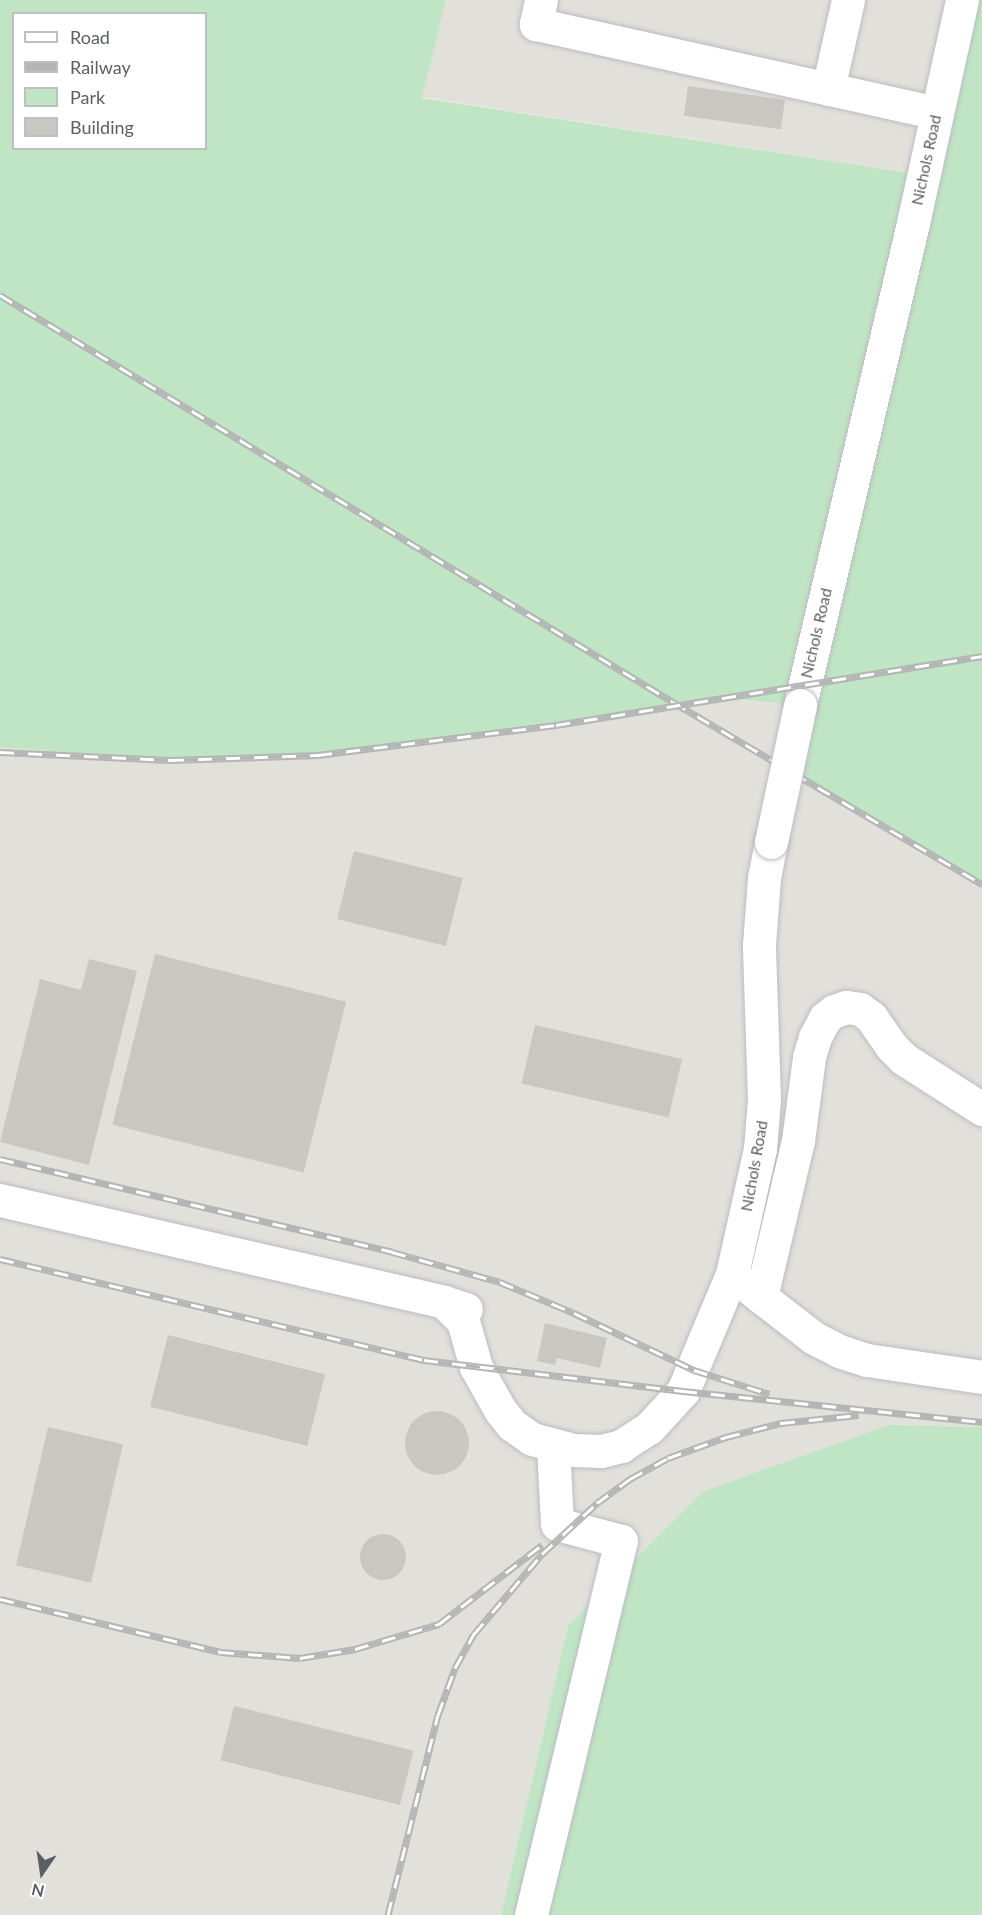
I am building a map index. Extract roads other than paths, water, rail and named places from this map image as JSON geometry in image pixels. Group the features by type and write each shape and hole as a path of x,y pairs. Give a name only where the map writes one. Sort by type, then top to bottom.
{"street":[{"path":"541,0 536,24 936,113"},
{"path":"828,89 848,0"},
{"name":"Nichols Road","path":"444,1302 462,1321 476,1367 500,1410 512,1425 532,1439 553,1446 574,1450 601,1451 621,1446 650,1428 664,1414 683,1391 694,1370 732,1274 764,1122 759,945 764,878 771,842 800,705 913,224 962,0"},
{"path":"761,1297 798,1141 809,1057 815,1037 825,1018 846,1006 860,1009 871,1017 904,1059 982,1109"},
{"path":"0,1200 444,1302 468,1310 481,1322 502,1385 530,1415 550,1427 569,1433 592,1434 616,1429 648,1408 682,1363 705,1305 732,1274 814,1338 839,1351 867,1360 982,1377"},
{"path":"531,1915 621,1541 557,1524 553,1446"}],"railway":[{"path":"0,295 673,702 982,884"},
{"path":"0,752 170,760 318,755 556,725 982,656"},
{"path":"0,1159 392,1252 500,1282 574,1313 694,1370 769,1394"},
{"path":"0,1259 424,1360 683,1391 982,1422"},
{"path":"388,1915 438,1715 455,1668 474,1634 542,1554 597,1503 630,1479 668,1458 726,1437 781,1423 859,1415"},
{"path":"0,1599 220,1652 300,1658 355,1649 439,1624 542,1545"}]}
